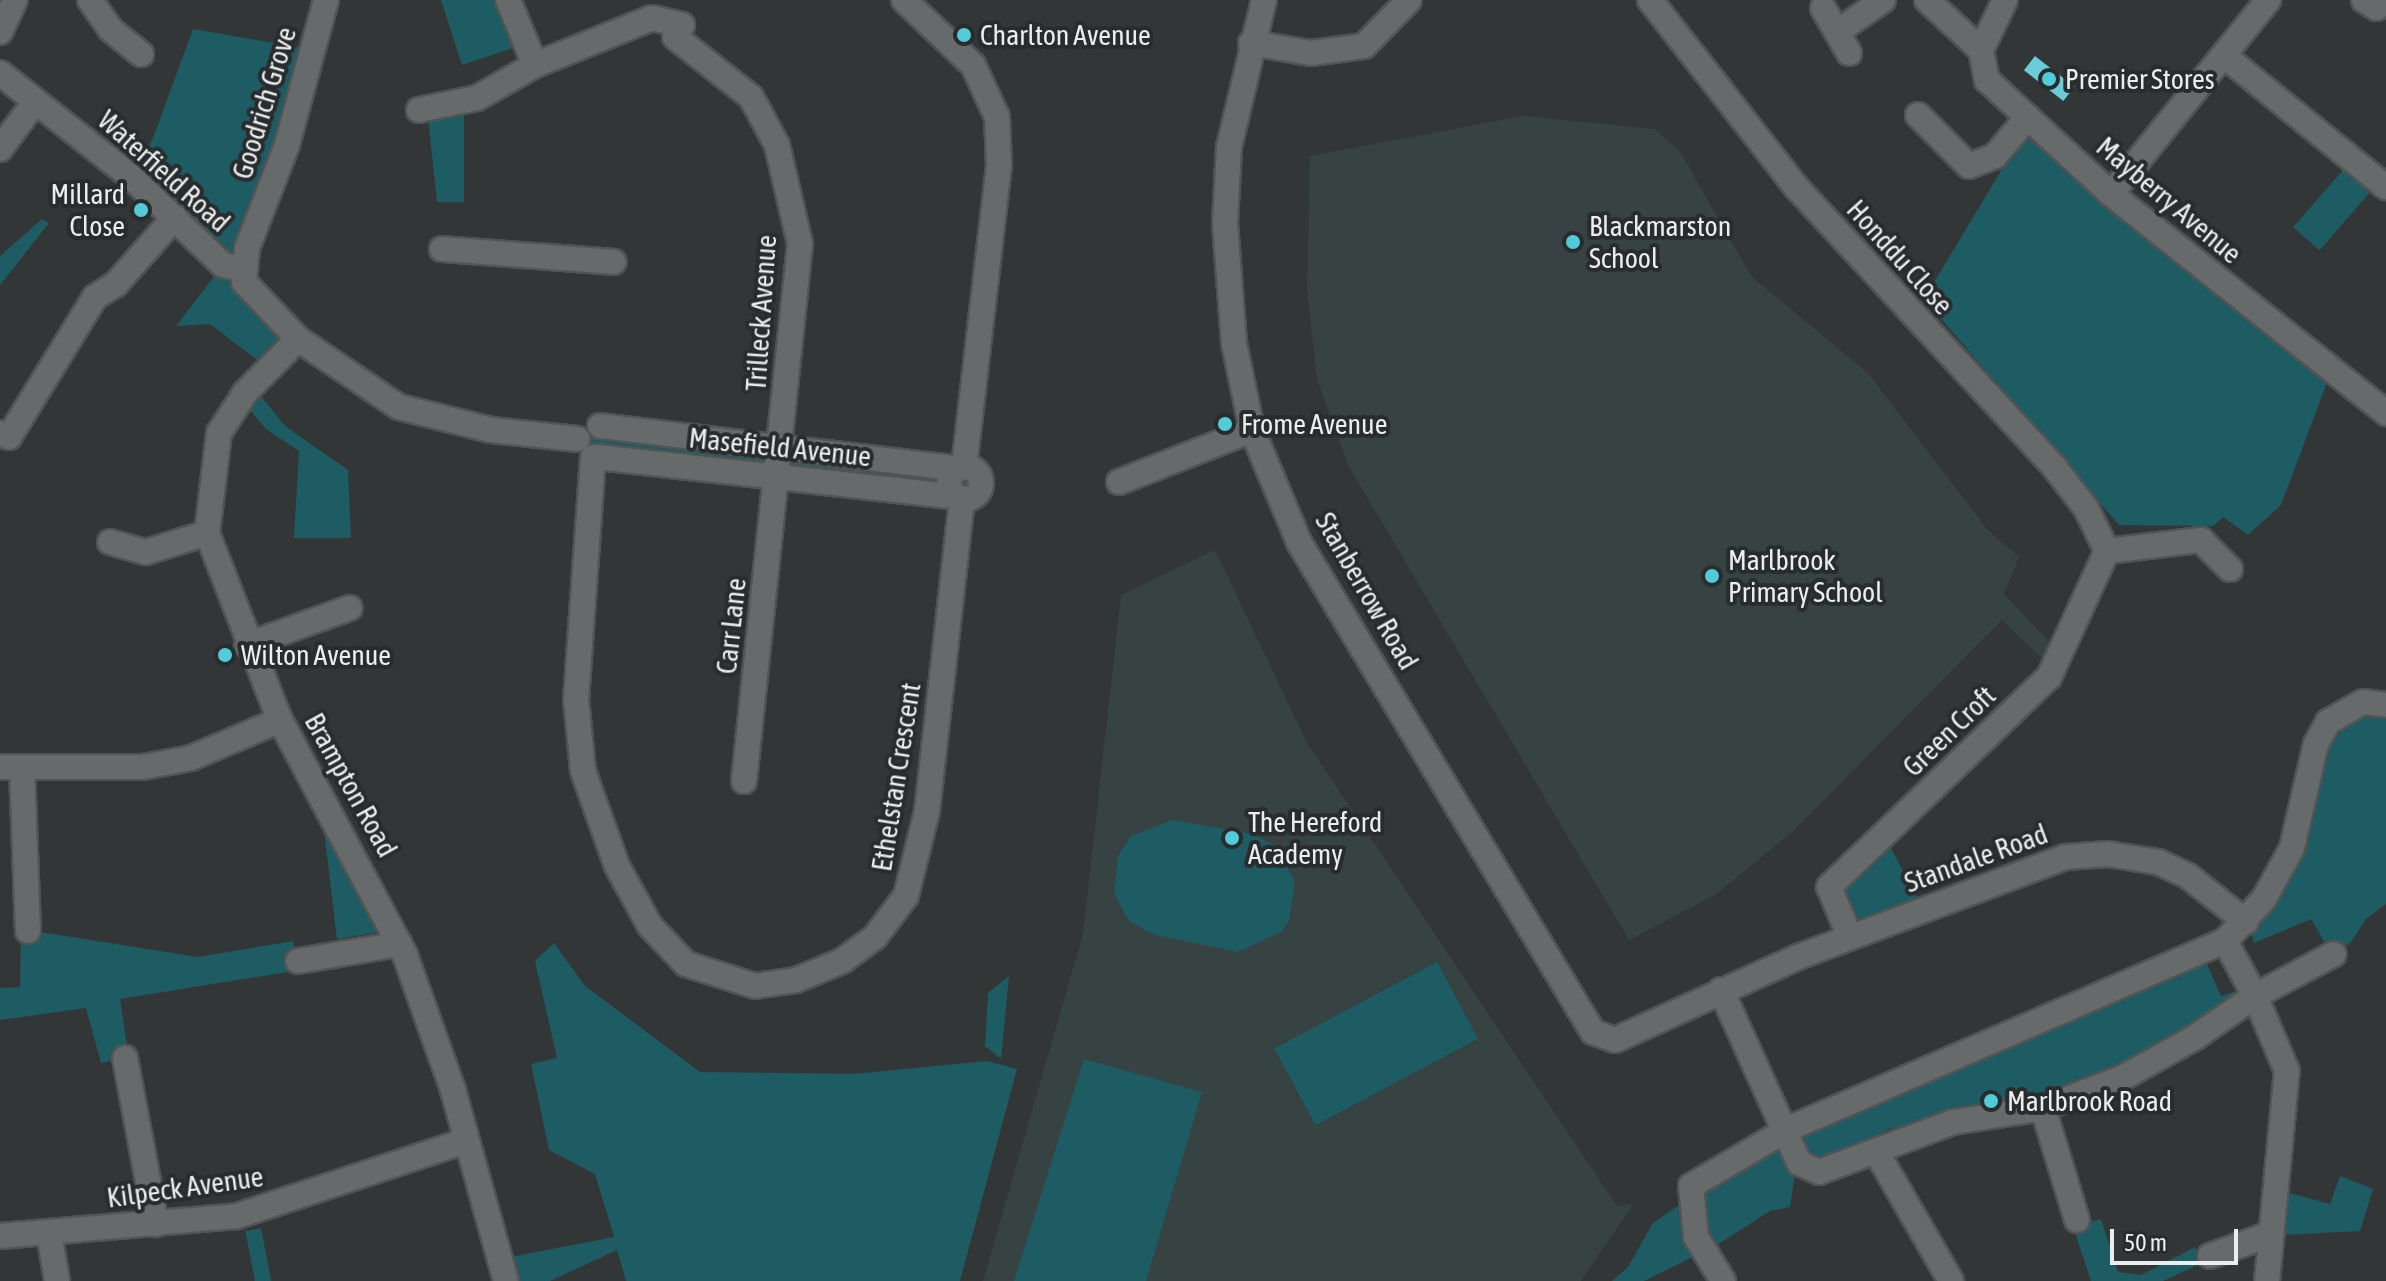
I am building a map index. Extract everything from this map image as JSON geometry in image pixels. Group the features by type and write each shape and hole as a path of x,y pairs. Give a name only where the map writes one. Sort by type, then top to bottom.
{"street":[{"path":"0,32 15,0"},
{"path":"90,0 110,29 141,54"},
{"name":"Goodrich Grove","path":"242,269 287,145 326,0"},
{"path":"419,110 477,98 535,65 508,0"},
{"path":"904,0 973,65 997,117 999,165 961,468"},
{"name":"Stanberrow Road","path":"1264,0 1251,43 1229,147 1225,223 1234,343 1252,430 1299,542 1593,1032 1615,1040 1721,990"},
{"path":"1251,43 1311,53 1364,46 1409,0"},
{"name":"Honddu Close","path":"1650,0 1797,188 2055,468 2086,508 2107,551"},
{"path":"1823,8 1843,42 1883,0"},
{"path":"1927,0 1981,50 2005,0"},
{"path":"2111,194 2227,58 2268,0"},
{"name":"Trilleck Avenue","path":"535,65 652,18 679,31 751,97 777,145 797,211 800,244 778,477"},
{"name":"Mayberry Avenue","path":"1981,50 1987,80 2111,194 2386,413"},
{"path":"2227,58 2386,187"},
{"name":"Waterfield Road","path":"0,73 175,217 223,265 242,269 252,295 298,339 399,407 589,451"},
{"path":"0,149 35,102"},
{"path":"1918,115 1969,166 1995,156 2028,117"},
{"path":"0,433 9,437 95,297 116,284 175,217"},
{"path":"442,249 614,262"},
{"name":"Brampton Road","path":"298,339 245,393 219,433 207,533 247,645 280,720 400,944 465,1141 506,1281"},
{"name":"Masefield Avenue","path":"600,426 961,468"},
{"name":"Ethelstan Crescent","path":"600,426 610,442 589,451 576,699 583,771 617,866 650,926 686,964 755,986 796,980 842,961 875,937 906,896 927,811 959,498 949,481 961,468"},
{"path":"1119,482 1252,430"},
{"name":"Masefield Avenue","path":"589,451 959,498"},
{"name":"Carr Lane","path":"744,781 778,477"},
{"path":"110,542 146,552 207,533"},
{"path":"2107,551 2201,540 2230,569"},
{"name":"Green Croft","path":"1850,937 1829,887 2049,677 2107,551"},
{"path":"247,645 350,608"},
{"path":"1723,1281 1696,1237 1691,1186 1788,1129 2225,941 2246,922 2292,848 2316,744 2328,722 2363,702 2386,705"},
{"path":"28,931 11,768 97,771 179,761 280,720"},
{"name":"Standale Road","path":"1721,990 2012,872 2065,857 2108,854 2158,862 2188,876 2246,922"},
{"path":"2225,941 2255,996 2287,1071 2288,1110 2268,1235 2267,1281"},
{"path":"298,961 400,944"},
{"path":"1721,990 1788,1129 1799,1163 1810,1170 1877,1153 1891,1142 1953,1122 2043,1108 2122,1078 2255,996 2334,954"},
{"path":"125,1058 156,1224"},
{"path":"2043,1108 2077,1220"},
{"name":"Kilpeck Avenue","path":"0,1236 156,1224 260,1210 465,1141"},
{"path":"1877,1153 1951,1281"},
{"path":"49,1233 57,1281"},
{"path":"2210,1256 2268,1235"}],"shaded area":[{"path":"441,0 497,0 513,48 462,65"},
{"path":"193,29 314,50 242,269 298,339 268,368 210,324 176,326 223,265 131,177 153,138"},
{"path":"464,112 464,202 437,202 428,117"},
{"name":"Marlbrook Primary School","path":"1523,116 1655,129 1680,152 1752,277 1868,373 1987,529 2019,557 2004,594 2059,652 2050,666 2002,620 1791,833 1715,895 1629,940 1348,465 1317,379 1307,288 1310,156"},
{"path":"2023,134 2328,380 2281,505 2248,535 2223,517 2213,526 2119,525 1924,299"},
{"path":"2343,170 2369,193 2320,250 2293,227"},
{"path":"42,219 49,223 0,285 0,256"},
{"path":"252,385 285,426 348,470 351,538 294,538 299,451 266,429 241,399"},
{"path":"595,425 964,467 978,475 978,491 967,499 593,457 580,448 582,430"},
{"name":"The Hereford Academy","path":"1215,550 1307,743 1617,1206 1633,1204 1581,1281 983,1281 1083,934 1121,595"},
{"path":"2366,716 2386,719 2386,904 2366,919 2349,945 2325,943 2311,919 2254,943 2251,931 2272,908 2306,840 2326,752 2348,722"},
{"path":"1173,820 1252,834 1274,845 1295,881 1289,921 1281,932 1238,952 1155,935 1129,921 1114,894 1118,856 1131,836"},
{"path":"323,822 381,932 337,939"},
{"path":"1884,835 1923,908 1850,937 1829,887"},
{"path":"21,929 198,957 293,941 300,970 120,999 129,1057 101,1063 86,1008 0,1020 0,988 20,987"},
{"path":"554,943 585,986 700,1072 853,1074 987,1061 1017,1069 960,1281 626,1281 617,1250 550,1281 506,1281 500,1259 614,1237 595,1174 549,1150 531,1064 557,1058 535,961"},
{"path":"1437,962 1478,1039 1315,1125 1275,1048"},
{"path":"2207,964 2221,996 2237,991 2223,1010 2120,1070 2041,1101 1890,1129 1823,1161 1809,1157 1803,1141 1811,1128"},
{"path":"1009,976 1001,1059 985,1046 988,993"},
{"path":"1084,1059 1202,1092 1146,1281 1014,1281"},
{"path":"1780,1141 1795,1172 1790,1207 1770,1211 1711,1249 1702,1234 1698,1190"},
{"path":"2340,1176 2373,1189 2360,1231 2279,1235 2286,1192 2330,1204"},
{"path":"1682,1203 1697,1255 1644,1281 1612,1281 1628,1267 1653,1223"},
{"path":"2101,1219 2118,1272 2141,1275 2195,1247 2202,1263 2163,1281 2091,1281 2073,1226"},
{"path":"261,1228 271,1281 255,1281 245,1231"}],"building":[{"name":"Premier Stores","path":"2035,56 2074,87 2063,101 2024,70"}],"place":[{"name":"Charlton Avenue","path":"964,35"},
{"name":"Premier Stores","path":"2049,79"},
{"name":"Millard Close","path":"141,210"},
{"name":"Blackmarston School","path":"1573,242"},
{"name":"Frome Avenue","path":"1225,424"},
{"name":"Marlbrook Primary School","path":"1712,576"},
{"name":"Wilton Avenue","path":"225,655"},
{"name":"The Hereford Academy","path":"1232,838"},
{"name":"Marlbrook Road","path":"1991,1101"}]}
